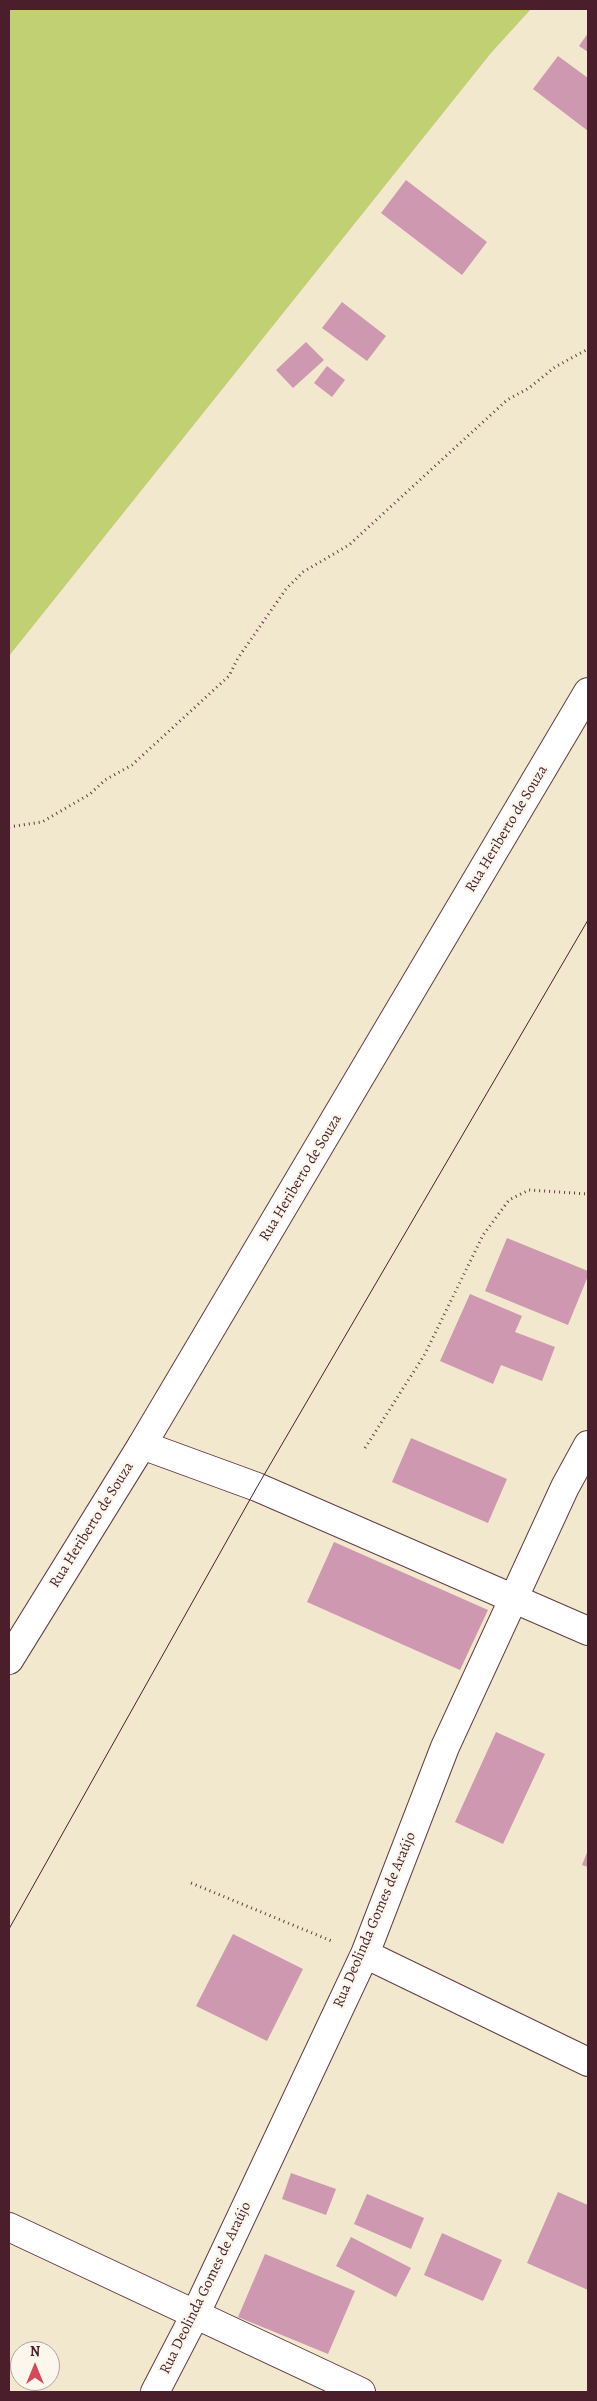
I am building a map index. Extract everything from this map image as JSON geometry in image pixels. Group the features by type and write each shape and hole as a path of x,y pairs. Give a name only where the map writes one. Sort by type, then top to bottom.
{"street":[{"name":"Rua Heriberto de Souza","path":"9,1660 142,1444 588,692"},
{"path":"142,1444 257,1487 588,1630"},
{"name":"Rua Deolinda Gomes de Araújo","path":"155,2392 194,2315 365,1954 446,1747 565,1487 588,1445"},
{"path":"365,1954 588,2062"},
{"path":"9,2227 361,2392"}],"path":[{"path":"9,828 42,822 90,794 104,780 132,765 229,676 238,658 286,589 303,572 349,545 507,400 529,388 555,367 588,348"},
{"path":"365,1448 425,1354 483,1235 509,1200 529,1190 588,1194"},
{"path":"191,1883 365,1954"}],"green space":[{"path":"9,9 531,9 491,53 9,656"}],"building":[{"path":"588,33 588,52 579,46"},
{"path":"558,56 588,78 588,131 533,89"},
{"path":"406,180 487,242 462,275 381,213"},
{"path":"342,302 386,336 367,361 322,328"},
{"path":"306,342 324,360 293,388 276,370"},
{"path":"327,366 345,380 332,397 314,383"},
{"path":"507,1238 588,1271 588,1276 568,1325 485,1291"},
{"path":"470,1294 522,1316 515,1332 555,1347 542,1381 501,1365 493,1384 440,1361"},
{"path":"411,1438 507,1479 488,1523 392,1482"},
{"path":"334,1542 488,1610 460,1670 307,1602"},
{"path":"496,1732 545,1754 503,1844 455,1822"},
{"path":"588,1850 588,1867 582,1865"},
{"path":"233,1934 303,1969 267,2041 196,2006"},
{"path":"291,2173 336,2189 326,2215 282,2199"},
{"path":"558,2192 588,2205 588,2290 527,2263"},
{"path":"367,2194 424,2218 411,2249 354,2224"},
{"path":"442,2233 502,2260 483,2301 424,2275"},
{"path":"351,2237 411,2268 396,2297 336,2266"},
{"path":"265,2254 355,2291 328,2354 238,2317"}],"tram line":[{"path":"9,1929 257,1487 588,920"}]}
